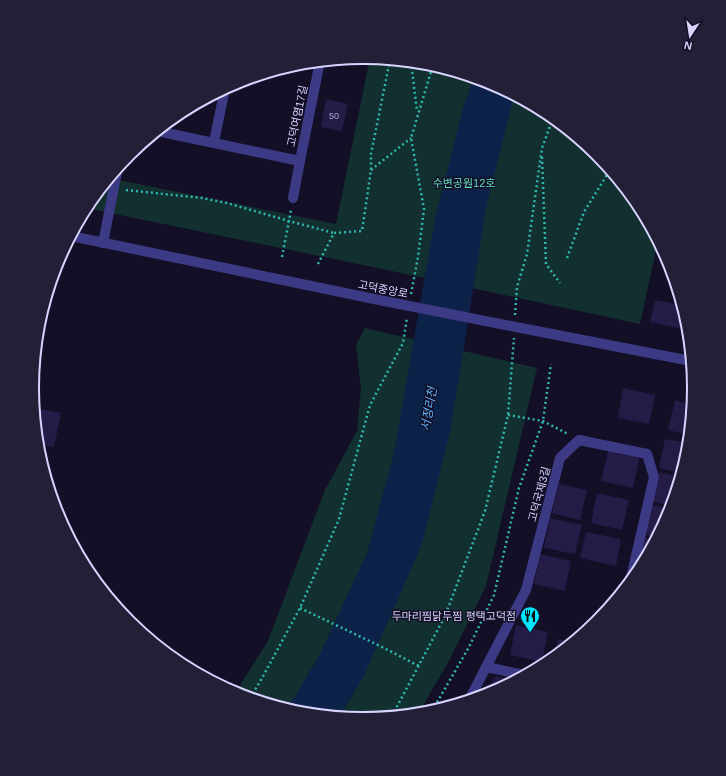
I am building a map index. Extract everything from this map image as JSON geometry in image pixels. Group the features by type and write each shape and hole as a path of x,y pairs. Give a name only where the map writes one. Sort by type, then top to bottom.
{"street":[{"name":"고덕여염17길","path":"164,132 300,161 319,67"},
{"path":"214,142 223,96"},
{"path":"293,198 300,161"},
{"path":"103,243 116,178"},
{"name":"고덕중앙로","path":"76,237 379,300 685,360"},
{"path":"579,440 647,454 654,477 634,565"},
{"name":"고덕국제3길","path":"473,693 526,590 560,458 579,440"},
{"path":"486,667 517,673"}],"path":[{"path":"126,190 202,198 227,203 334,233 362,231 371,170 371,154 389,65"},
{"path":"412,68 418,113"},
{"path":"411,296 418,258 424,209 410,138 431,71"},
{"path":"395,710 445,616 485,510 508,415 517,327 517,287 527,254 542,148 551,124"},
{"path":"371,170 410,138"},
{"path":"542,148 546,264 560,283"},
{"path":"567,258 584,212 607,174"},
{"path":"282,257 293,198"},
{"path":"318,264 334,233"},
{"path":"253,693 262,680 300,608 339,519 370,405 403,343 408,312"},
{"path":"436,704 469,647 494,595 519,488 544,421 551,364"},
{"path":"508,415 544,421 579,440"},
{"path":"300,608 418,666"}],"green space":[{"name":"수변공원12호","path":"369,64 384,65 426,70 467,81 506,97 543,119 577,144 607,174 644,226 656,250 640,324 93,209 115,179 336,224"},
{"path":"365,328 537,368 486,586 449,661 422,707 363,712 321,709 279,701 239,687 268,641 325,490 357,431 361,388 356,345"}],"water":[{"name":"서정리천","path":"472,83 513,100 487,203 451,427 421,547 363,678 343,711 290,704 319,656 367,553 394,453 435,218 463,109"}],"building":[{"path":"326,99 348,104 342,131 321,127"},
{"path":"655,300 676,304 682,329 650,322"},
{"path":"623,388 655,395 649,424 618,418"},
{"path":"675,400 686,403 683,434 668,430"},
{"path":"40,409 61,413 54,447 44,445"},
{"path":"665,439 682,442 676,472 659,468"},
{"path":"608,451 639,458 633,488 601,481"},
{"path":"659,472 675,476 665,505 653,502"},
{"path":"559,484 587,490 580,520 552,513"},
{"path":"597,493 629,500 622,530 591,523"},
{"path":"652,505 664,507 651,536 646,535"},
{"path":"550,518 582,525 575,554 544,548"},
{"path":"586,532 621,539 616,566 580,558"},
{"path":"645,538 650,539 644,550 642,553"},
{"path":"540,554 571,561 565,591 534,584"},
{"path":"516,625 548,632 543,657 537,661 510,655"},
{"path":"558,639 566,641 560,645 556,648"},
{"path":"496,676 506,679 506,679 490,686"}],"place":[{"name":"두마리찜닭두찜 평택고덕점","path":"530,633"}]}
